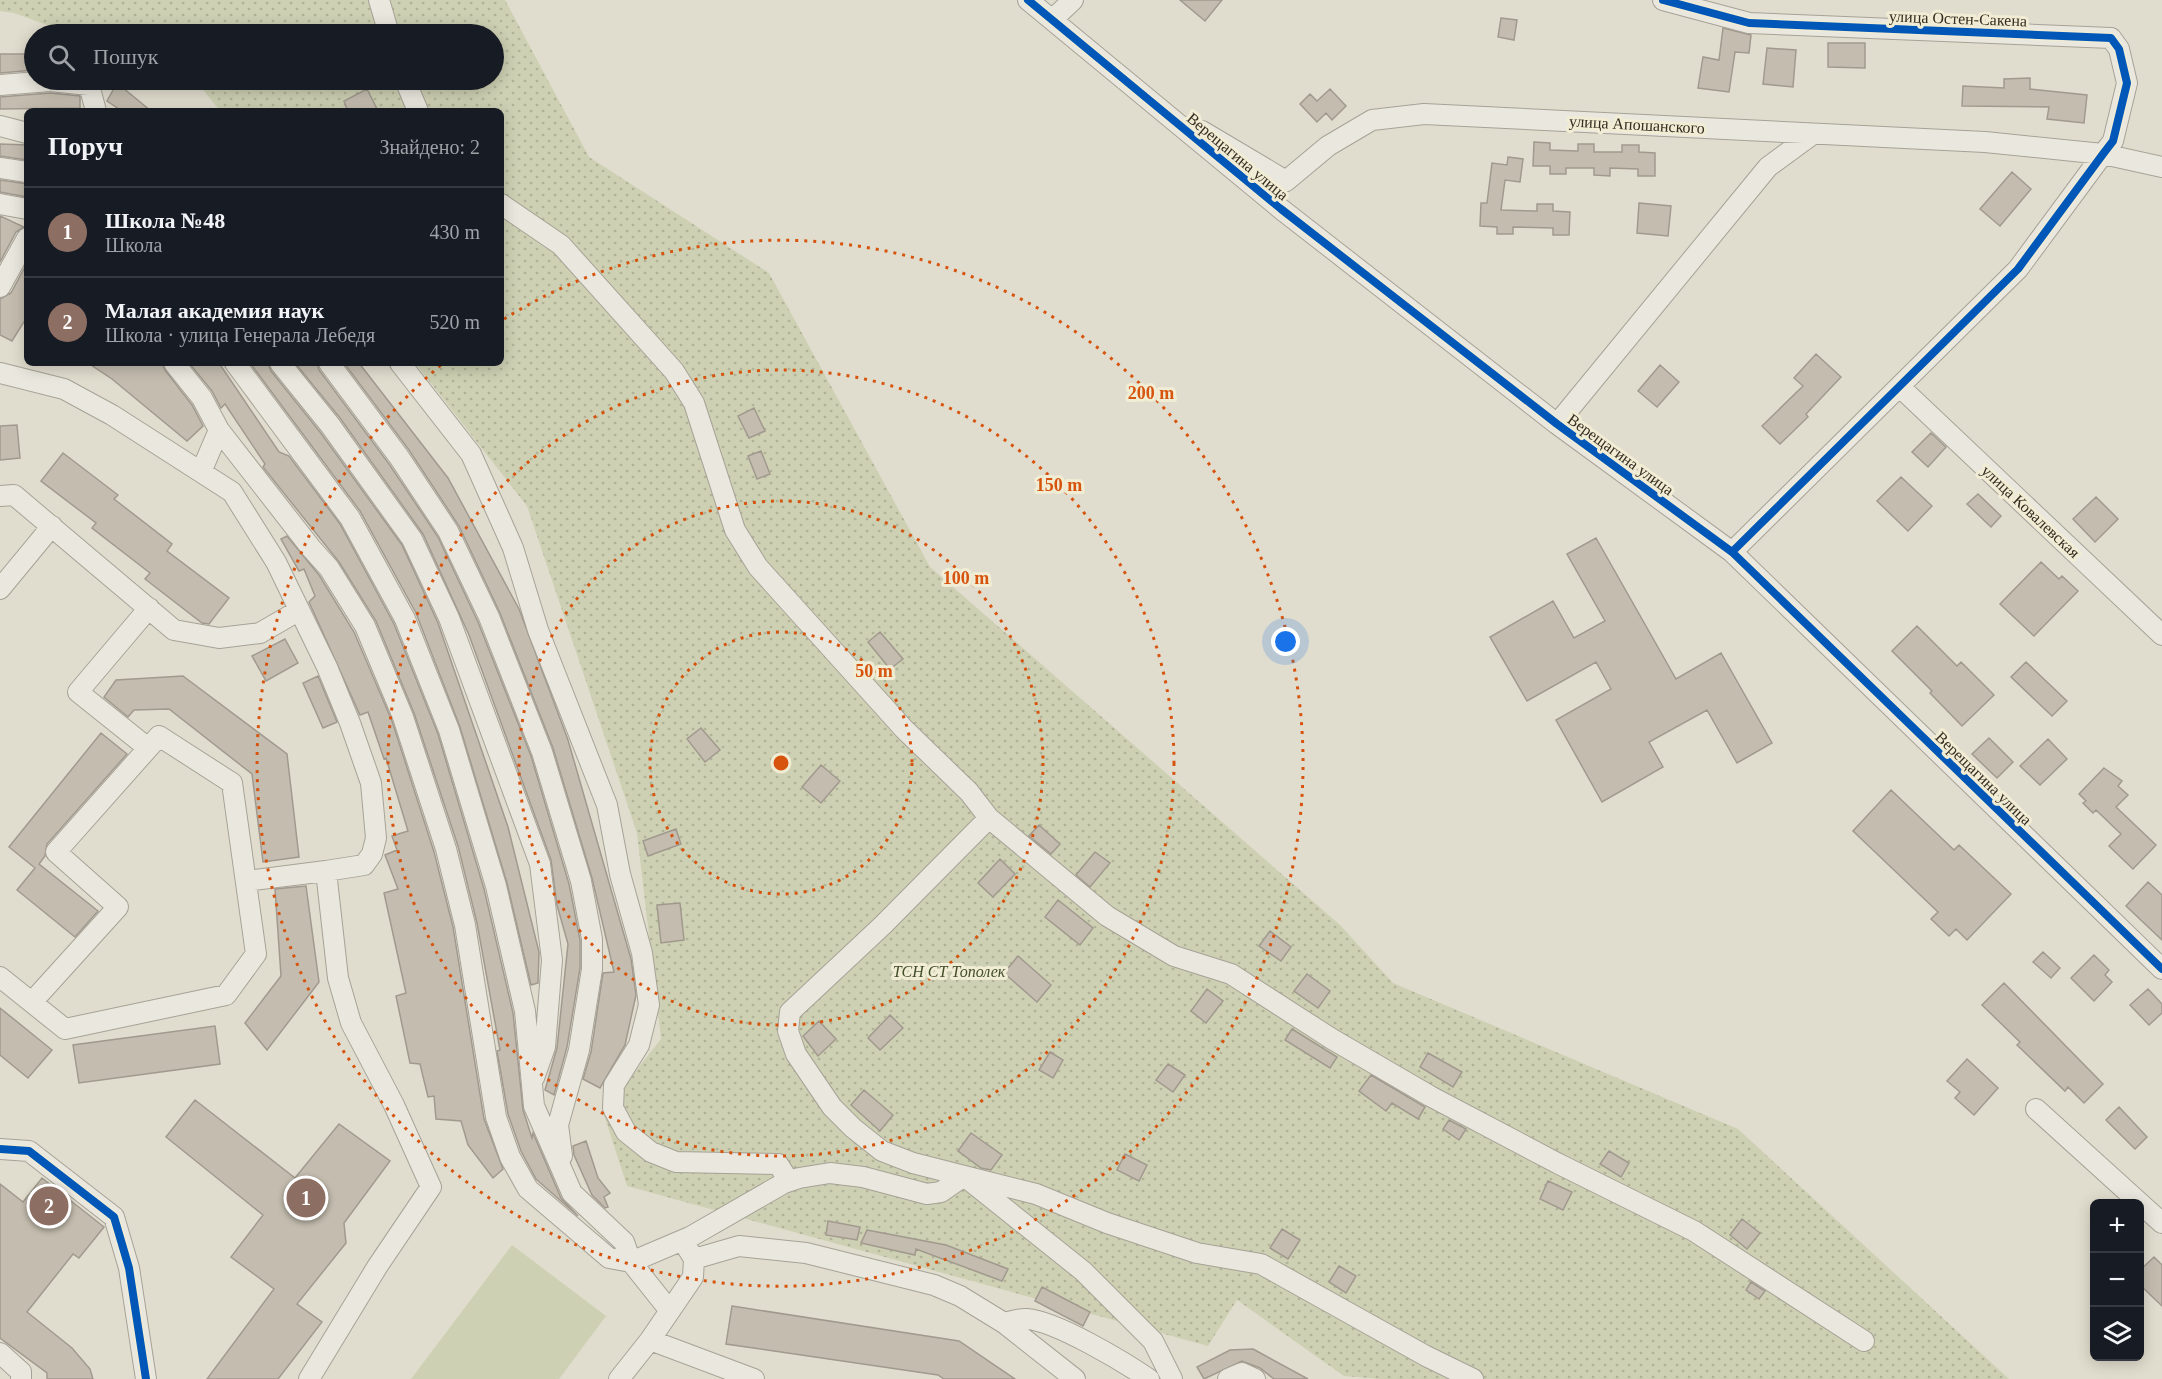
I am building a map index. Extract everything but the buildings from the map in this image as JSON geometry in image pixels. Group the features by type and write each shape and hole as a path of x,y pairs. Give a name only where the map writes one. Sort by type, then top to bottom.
{"street":[{"path":"379,0 386,24"},
{"name":"Верещагина улица","path":"1028,0 1281,209 1557,424 1732,552 2162,969"},
{"path":"1053,19 1073,0"},
{"name":"улица Остен-Сакена","path":"1663,0 1749,23 2111,38 2119,49 2127,83 2113,141 2103,154"},
{"path":"0,85 24,83"},
{"path":"90,90 95,108"},
{"path":"409,90 417,108"},
{"name":"улица Апошанского","path":"1151,101 1286,181 1328,146 1372,120 1424,114 1985,142 2103,154 2162,166"},
{"path":"0,126 24,123"},
{"path":"0,126 24,132"},
{"path":"1557,424 1768,167 1813,134"},
{"path":"1732,552 2018,269 2103,154"},
{"path":"0,168 24,172"},
{"path":"0,204 24,208"},
{"path":"504,206 561,245 674,371 694,403 735,530 758,567 904,729 969,792 989,818 1107,916 1174,956 1231,974 1332,1039 1430,1096 1557,1163 1694,1230 1864,1341"},
{"path":"0,286 24,243"},
{"path":"176,366 202,399 219,429 329,568 365,626 403,717 446,849 465,925 496,1118 510,1157 528,1189 609,1258 631,1262 690,1237 784,1183 830,1173 863,1177 927,1194 941,1192 964,1176"},
{"path":"237,366 350,518 405,619 449,730 496,886 525,1011 534,1106 565,1183 572,1193 624,1242 631,1262 670,1311"},
{"path":"282,366 330,425 412,539 465,661 540,864 552,960 544,1047 532,1084"},
{"path":"330,366 399,457 447,531 489,618 542,752 581,881 592,939 592,969 579,1050 558,1125 565,1183"},
{"path":"402,366 471,454 513,548 538,630 607,805 620,874 642,953 650,1005 639,1045 614,1085 613,1108 626,1132 651,1152 676,1162 778,1164 785,1175 784,1183"},
{"path":"0,373 64,389 112,415 232,492 276,562 327,667 371,783 376,838 372,854 364,865 246,881"},
{"name":"улица Ковалевская","path":"1900,387 2162,635"},
{"path":"201,472 219,429"},
{"path":"0,496 14,495 174,630 219,638 260,633 298,611"},
{"path":"0,589 52,526"},
{"path":"148,748 78,692 149,608"},
{"path":"0,977 65,1029 226,995 256,954 232,783 159,736 148,748 56,852 118,907 32,1002"},
{"path":"989,818 883,925 790,1012 788,1031 796,1054 831,1107 882,1151 913,1163 1035,1194 1107,1223 1197,1253 1262,1264 1426,1356 1473,1379"},
{"path":"309,1379 377,1268 431,1187 394,1105 351,1023 338,978 326,871"},
{"path":"2036,1108 2162,1223"},
{"path":"0,1149 29,1150 114,1217 129,1268 146,1379"},
{"path":"964,1176 1083,1270 1154,1341 1172,1379"},
{"path":"619,1379 650,1340 693,1277 694,1259 686,1246 690,1237"},
{"path":"694,1259 739,1246 806,1253 934,1285 960,1296 1004,1323 1075,1379"},
{"path":"1004,1323 1026,1319 1062,1331 1124,1362 1149,1379"},
{"path":"650,1340 754,1379"},
{"path":"0,1353 21,1372 21,1379"},
{"path":"1228,1379 1242,1373 1255,1379"}],"green space":[{"name":"ТСН СТ Тополек","path":"0,0 505,0 589,157 769,273 930,567 1340,925 1393,983 1738,1129 2009,1379 1381,1379 1344,1376 1237,1300 1208,1346 627,1186 603,1112 661,1039 637,833 527,506 417,366 504,366 504,108 218,108 203,90 504,90 504,24 44,24 14,13 0,11"},
{"path":"512,1245 606,1316 559,1379 411,1379"}],"cycle path":[{"path":"1028,0 1281,209 1557,424 1732,552 2162,969"},
{"path":"1663,0 1749,23 2111,38 2119,49 2127,83 2113,141 2018,269 1732,552"},
{"path":"0,1149 29,1151 114,1217 129,1268 146,1379"}],"place":[{"name":"Школа №48","path":"306,1198"},
{"name":"Малая академия наук","path":"49,1206"}]}
